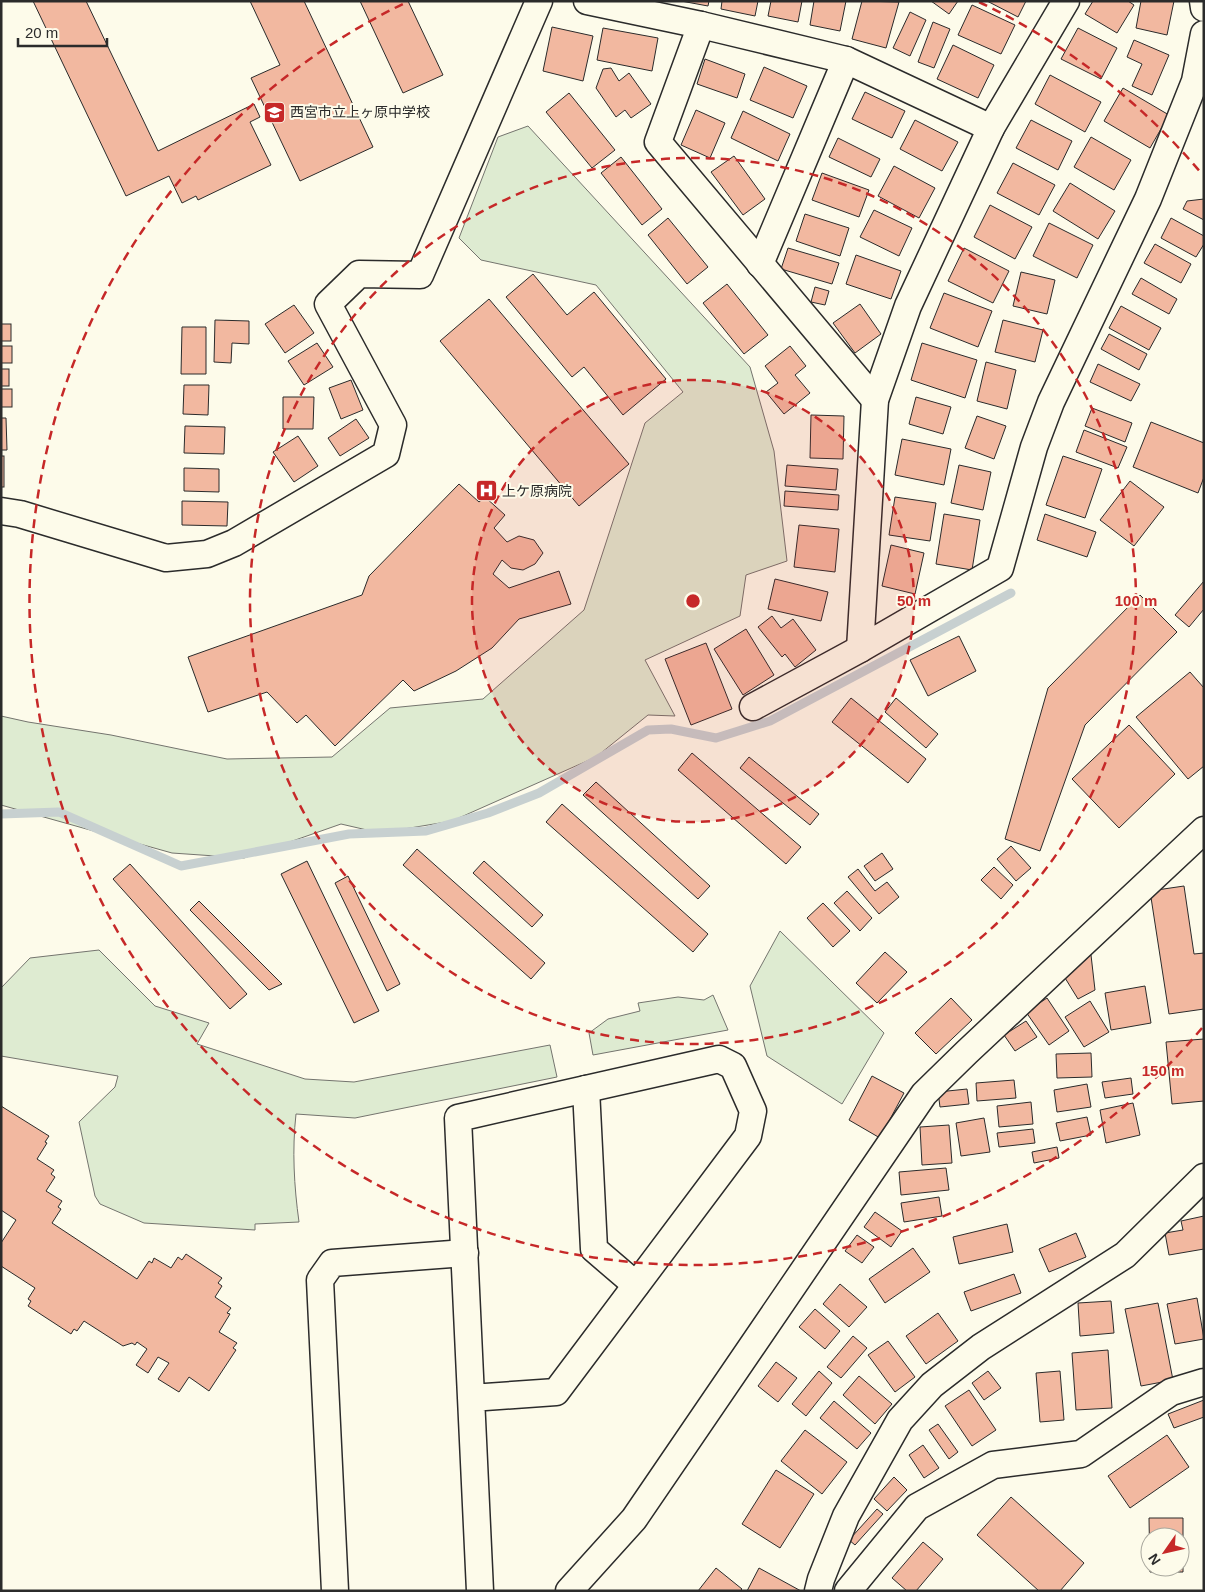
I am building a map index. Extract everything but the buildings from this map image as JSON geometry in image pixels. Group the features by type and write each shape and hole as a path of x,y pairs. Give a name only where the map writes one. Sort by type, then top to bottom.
{"street":[{"path":"1,511 20,514 166,558 207,554 234,543 386,454 393,425 328,304 359,274 420,275 539,1"},
{"path":"587,1 701,25 846,60 991,128"},
{"path":"860,649 875,400 908,306 991,128 1066,1"},
{"path":"1203,1 1204,8"},
{"path":"701,25 658,142 875,400"},
{"path":"753,707 860,649 1000,568 1034,447 1051,402 1148,199 1195,81 1204,34"},
{"path":"760,264 846,60"},
{"path":"569,1591 634,1519 924,1094 1204,830"},
{"path":"471,1398 556,1392 748,1136 753,1112 732,1066 719,1059 458,1118 465,1253 471,1398 480,1591"},
{"path":"586,1089 594,1249 636,1286"},
{"path":"818,1591 842,1525 855,1500 900,1420 932,1385 980,1347 1125,1255 1204,1176"},
{"path":"335,1591 320,1280 332,1263 465,1253"},
{"path":"848,1591 917,1507 993,1465 1081,1454 1171,1392 1204,1382"}],"green space":[{"path":"528,126 750,367 774,451 787,561 746,575 740,616 645,660 675,716 648,715 596,757 452,821 380,833 341,824 244,858 172,853 1,805 1,716 111,735 227,759 332,757 390,708 483,699 584,610 645,423 683,392 596,285 481,260 459,238 498,137"},
{"path":"780,931 884,1033 842,1104 767,1056 750,986"},
{"path":"99,950 155,1006 209,1023 197,1044 305,1079 354,1082 550,1045 557,1077 355,1118 296,1114 294,1168 299,1222 255,1224 255,1230 144,1223 100,1204 95,1196 79,1122 115,1087 118,1076 1,1056 1,988 30,958"},
{"path":"713,995 728,1030 593,1055 589,1033 608,1019 640,1011 638,1003 678,997 704,1000"}],"waterway":[{"path":"1,814 59,812 181,866 349,834 426,831 488,813 539,793 648,730 671,729 716,738 770,721 1011,593"}],"place":[{"name":"西宮市立上ヶ原中学校","path":"274,112"},
{"name":"上ケ原病院","path":"486,491"}]}
